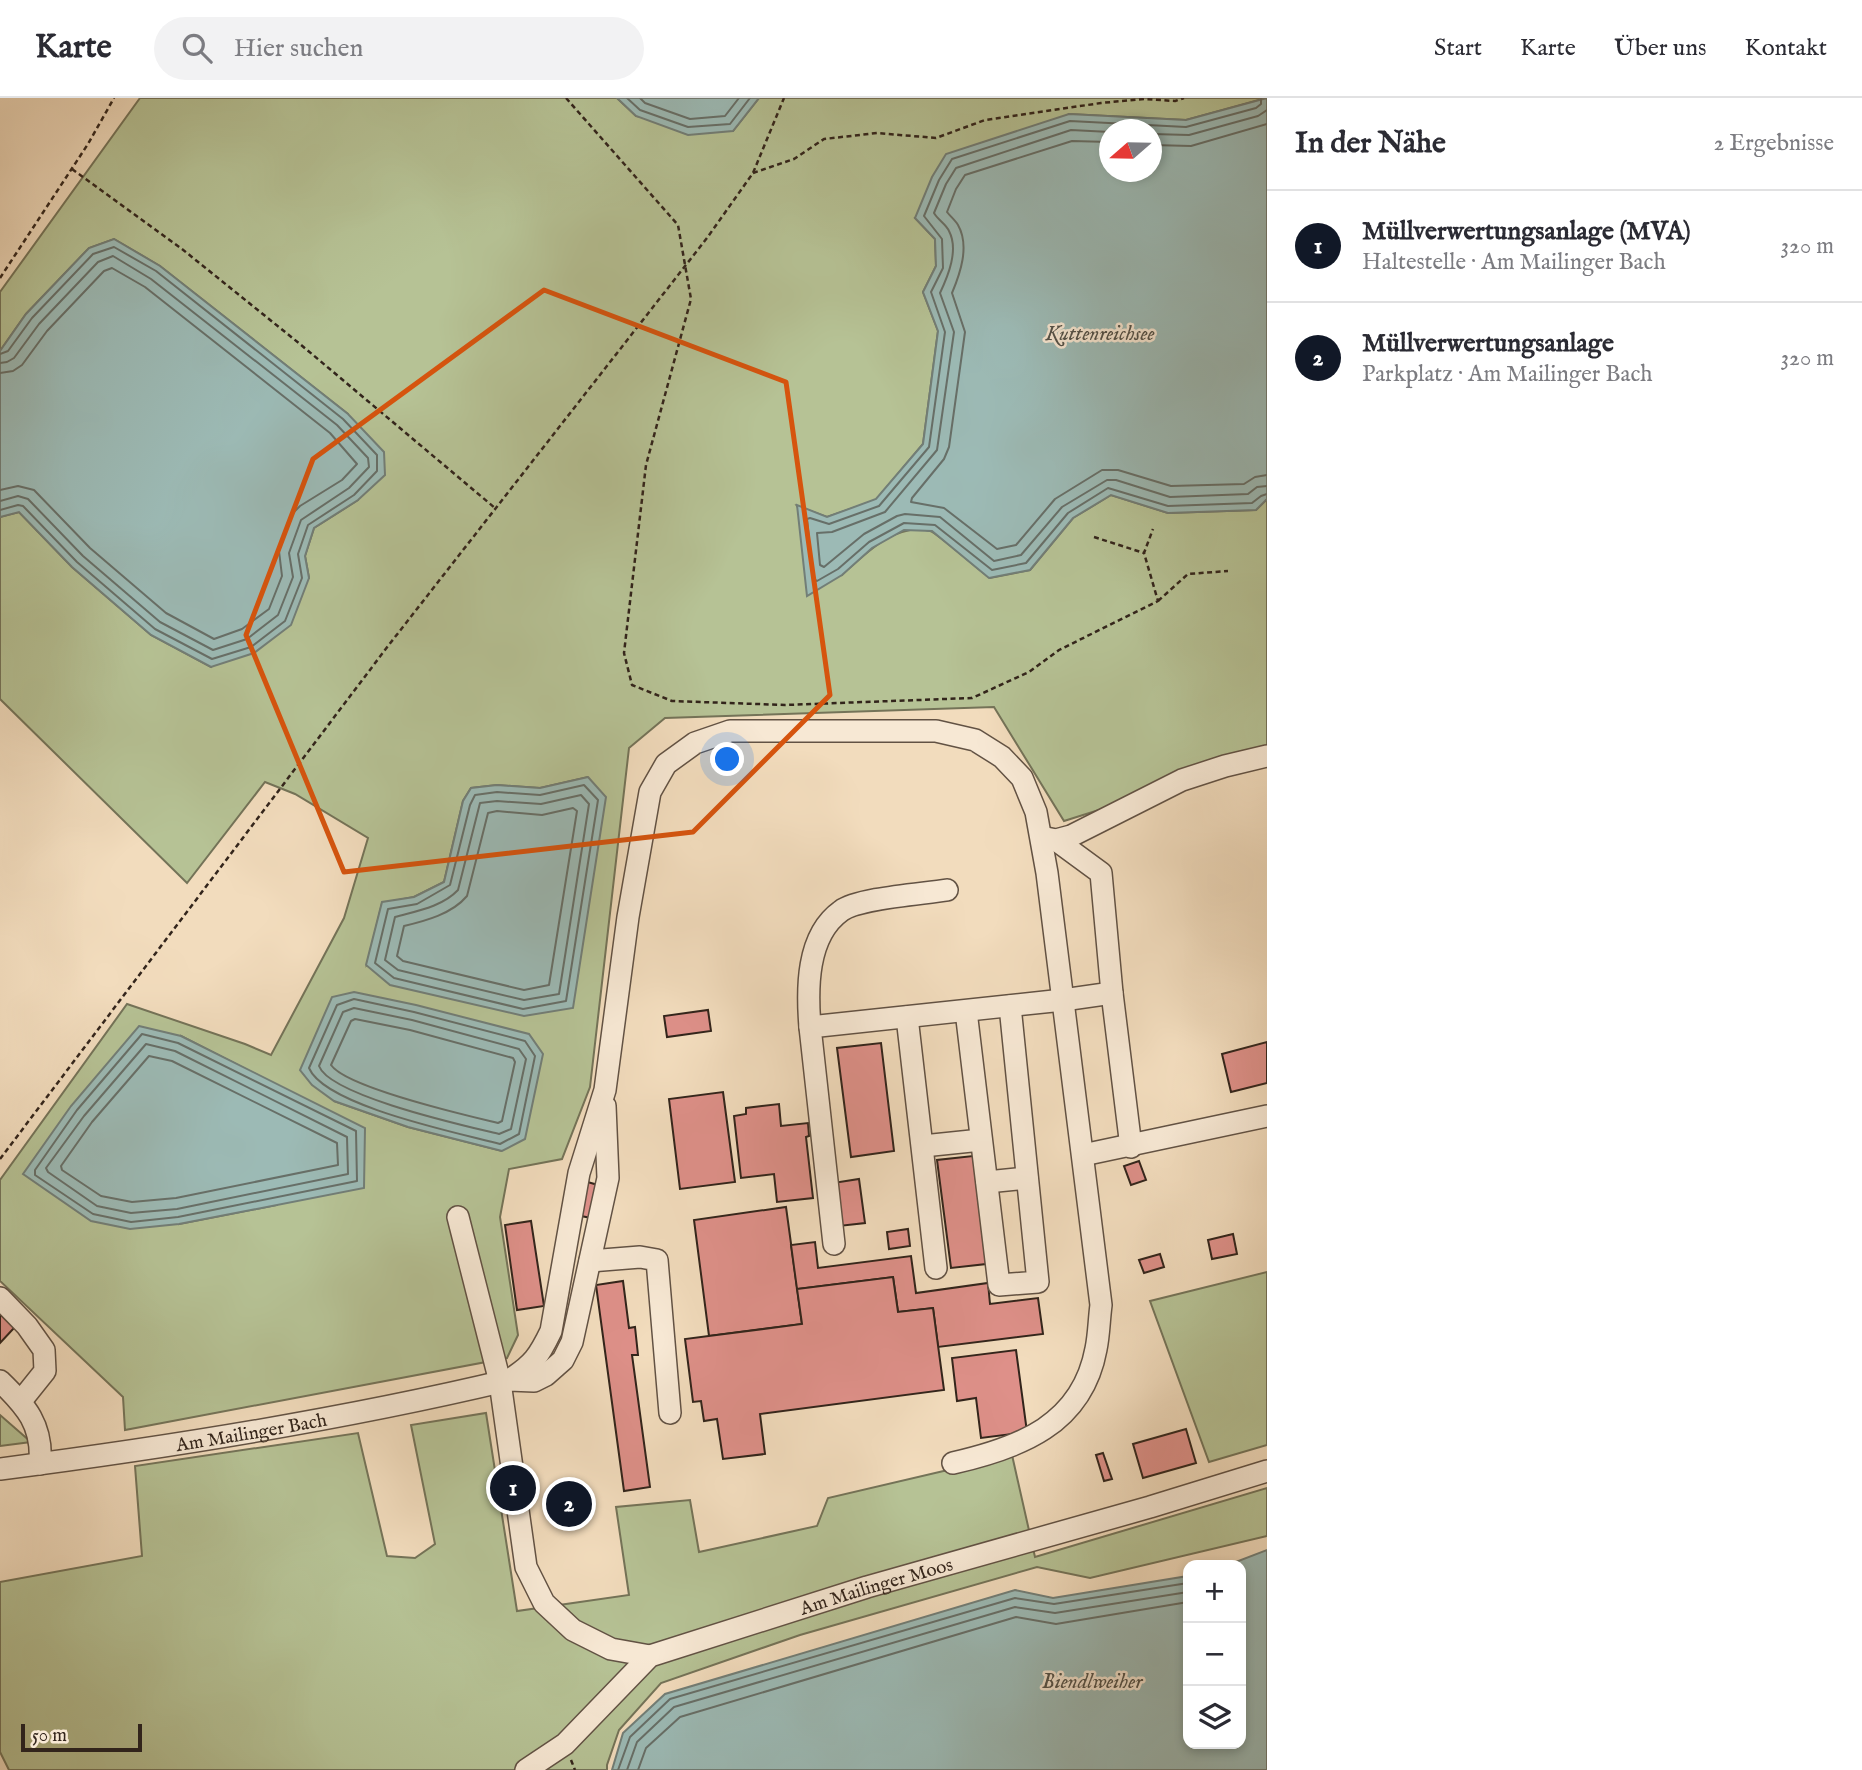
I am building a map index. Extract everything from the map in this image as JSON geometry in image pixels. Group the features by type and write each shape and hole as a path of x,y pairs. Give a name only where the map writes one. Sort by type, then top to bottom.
{"street":[{"path":"504,1381 529,1367 540,1354 551,1331 579,1173 605,1090 628,917 650,792 666,764 695,743 730,732 936,731 975,740 1002,757 1022,778 1048,838 1063,1000 1101,1305 1096,1350 1086,1381 1071,1404 1045,1429 1017,1445 953,1463"},
{"path":"1048,838 1071,836 1182,780 1267,756"},
{"path":"1048,838 1101,873 1112,993 1132,1147"},
{"path":"834,1244 807,988 816,949 827,926 842,910 868,902 947,890"},
{"path":"810,1027 1112,993"},
{"path":"966,1011 999,1285 1038,1282 1010,1006"},
{"path":"907,1017 936,1268"},
{"name":"Am Mailinger Bach","path":"0,1469 159,1449 323,1420 504,1381 534,1381 546,1375 563,1360 572,1342 608,1178 605,1090"},
{"path":"1083,1155 1132,1147 1267,1116"},
{"path":"923,1146 981,1140"},
{"path":"987,1182 1027,1178"},
{"path":"458,1217 504,1381 526,1567 544,1603 573,1630 611,1649 650,1656"},
{"path":"590,1261 640,1257 657,1260 670,1413"},
{"path":"0,1298 27,1326 44,1350 45,1371 21,1401"},
{"path":"0,1381 21,1401 37,1426 40,1464"},
{"name":"Am Mailinger Moos","path":"526,1770 565,1744 650,1656 867,1587 1267,1471"}],"path":[{"path":"0,278 72,169 114,98"},
{"path":"565,98 678,225 691,299 646,465 624,653 632,685 671,701 785,705 972,698 1029,672 1059,650 1158,601 1188,574 1228,571"},
{"path":"0,1158 495,508 685,268 753,173 785,98"},
{"path":"753,173 794,159 824,139 877,133 936,138 985,120 1101,103 1144,99 1175,101 1184,98"},
{"path":"72,169 182,249 495,508"},
{"path":"1153,529 1144,553 1158,601"},
{"path":"1094,537 1144,553"}],"highlighted area":[{"path":"544,290 786,382 830,695 693,832 344,872 246,635 313,459"}],"green space":[{"path":"140,98 617,98 636,116 733,131 759,98 1266,98 1186,120 1069,114 915,218 935,239 936,266 923,292 938,331 923,444 876,500 827,517 797,506 842,575 893,535 917,529 934,533 990,578 1030,570 1073,518 1111,495 1168,513 1256,510 1267,499 1267,757 1064,821 994,707 665,718 629,748 590,1087 562,1159 509,1169 500,1217 518,1335 507,1358 125,1430 123,1397 0,1281 0,1180 127,1004 271,1055 344,918 368,838 295,794 265,782 187,883 0,699 0,517 19,512 72,567 151,635 211,667 309,578 305,556 314,528 358,500 348,414 160,266 114,239 89,248 26,314 0,351 0,292","holes":["588,777 367,965 382,903 414,897 444,882 463,801 471,788 497,785 540,788","181,1036 279,1086 277,1205 179,1224","334,1101 502,1151 408,1127"]},
{"path":"1267,1272 1267,1445 1209,1462 1150,1301"},
{"path":"486,1413 517,1611 629,1595 616,1507 690,1500 699,1552 817,1526 828,1498 1012,1455 1035,1557 1267,1488 1267,1536 1090,1578 1037,1567 800,1635 661,1683 619,1730 607,1770 9,1770 0,1752 0,1582 142,1556 135,1466 358,1433 387,1556 415,1558 435,1544 411,1425"},
{"path":"0,1415 31,1442 0,1446"}],"water":[{"path":"617,98 759,98 733,131 688,135 636,116"},
{"name":"Kuttenreichsee","path":"1267,98 1267,499 1256,510 1168,513 1111,495 1073,518 1030,570 989,578 932,531 904,530 872,548 842,575 807,596 797,505 827,517 876,499 923,444 938,331 923,292 936,266 935,239 915,218 932,177 946,154 1069,114 1186,120"},
{"path":"114,239 160,266 348,414 384,452 385,475 358,500 314,528 305,556 309,578 291,625 254,653 211,667 151,635 72,567 19,512 0,517 0,351 26,314 89,248"},
{"path":"588,777 606,797 573,1008 524,1016 390,985 366,965 382,902 414,897 444,882 463,801 471,788 497,785 540,788"},
{"path":"354,992 529,1034 543,1054 525,1139 502,1151 408,1127 334,1101 312,1085 300,1070 332,997"},
{"path":"139,1026 181,1036 365,1128 364,1188 179,1224 130,1229 91,1221 23,1174 71,1106"},
{"name":"Biendlweiher","path":"1267,1550 1267,1770 612,1770 623,1733 665,1694 1015,1590 1053,1598 1183,1577 1183,1749 1246,1749 1246,1560 1241,1560"}],"building":[{"path":"708,1010 711,1031 667,1037 664,1016"},
{"path":"1267,1042 1267,1083 1231,1092 1222,1054"},
{"path":"881,1043 894,1151 851,1157 837,1048"},
{"path":"723,1092 735,1182 680,1189 669,1099"},
{"path":"779,1104 781,1126 808,1123 809,1136 806,1137 813,1198 777,1202 774,1174 741,1178 734,1116 746,1114 746,1108"},
{"path":"973,1156 986,1264 951,1268 937,1160"},
{"path":"1139,1161 1146,1180 1131,1185 1124,1166"},
{"path":"859,1179 865,1223 839,1226 833,1183"},
{"path":"584,1181 598,1185 591,1218 576,1215"},
{"path":"786,1207 802,1324 709,1336 694,1220"},
{"path":"531,1221 544,1306 517,1310 505,1225"},
{"path":"908,1229 910,1246 889,1249 887,1232"},
{"path":"1233,1234 1237,1254 1212,1259 1208,1240"},
{"path":"815,1242 818,1268 911,1256 916,1293 988,1283 990,1304 1038,1298 1043,1334 938,1347 933,1308 898,1312 893,1277 797,1289 791,1245"},
{"path":"1160,1254 1164,1267 1144,1273 1139,1260"},
{"path":"893,1277 898,1312 933,1308 944,1390 760,1414 765,1454 723,1459 717,1419 704,1421 701,1401 693,1402 685,1339 802,1324 797,1289"},
{"path":"623,1281 629,1328 635,1327 638,1355 632,1355 650,1487 624,1491 596,1285"},
{"path":"0,1314 14,1328 0,1343"},
{"path":"1016,1350 1027,1432 981,1438 976,1398 957,1401 952,1358"},
{"path":"1186,1429 1196,1463 1143,1478 1133,1444"},
{"path":"1103,1453 1112,1479 1104,1481 1096,1455"}],"place":[{"name":"Müllverwertungsanlage (MVA)","path":"513,1488"},
{"name":"Müllverwertungsanlage","path":"569,1504"}]}
